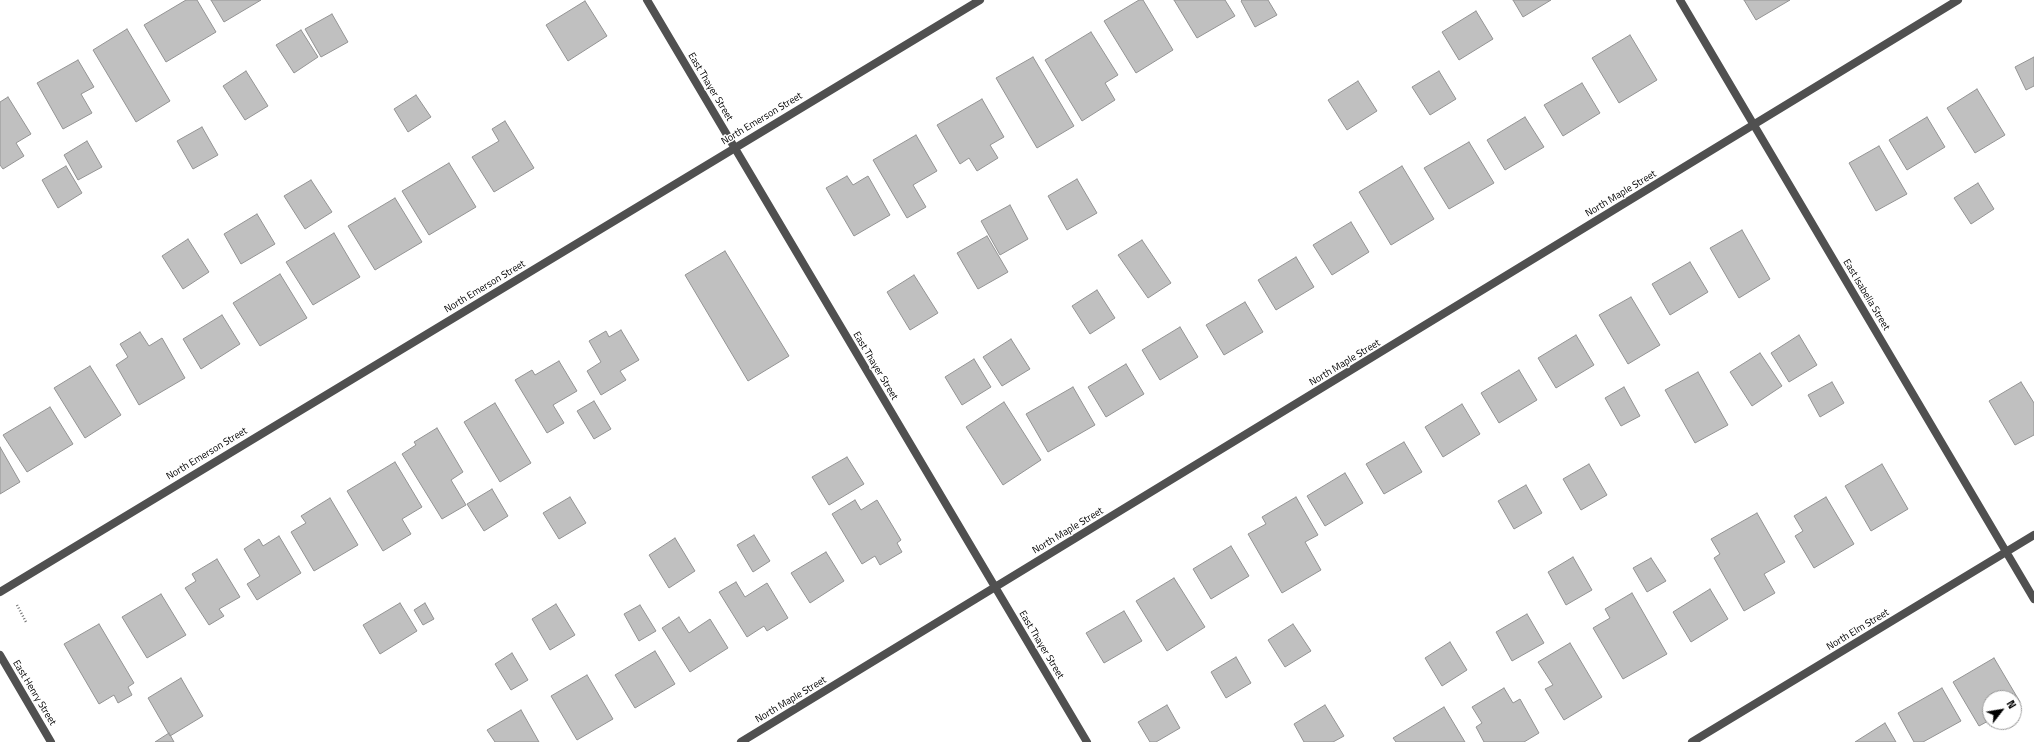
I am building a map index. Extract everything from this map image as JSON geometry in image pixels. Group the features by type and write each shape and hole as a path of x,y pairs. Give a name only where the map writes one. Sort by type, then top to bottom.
{"street":[{"name":"East Thayer Street","path":"647,0 1087,742"},
{"name":"North Emerson Street","path":"0,592 980,0"},
{"name":"East Isabella Street","path":"1680,0 2034,599"},
{"name":"North Maple Street","path":"742,742 1958,0"},
{"name":"North Elm Street","path":"1692,742 2034,535"},
{"name":"East Henry Street","path":"0,655 51,742"}],"path":[{"path":"17,605 26,622"}],"building":[{"path":"186,0 197,0 216,32 166,62 144,25"},
{"path":"211,0 261,0 224,22"},
{"path":"1139,0 1143,0 1173,50 1136,73 1104,21"},
{"path":"1174,0 1225,0 1235,16 1197,38"},
{"path":"1268,0 1277,15 1255,27 1241,1"},
{"path":"1513,0 1551,0 1523,17"},
{"path":"1744,0 1790,0 1756,20"},
{"path":"585,1 607,36 568,61 546,25"},
{"path":"1476,11 1493,39 1459,60 1442,32"},
{"path":"332,14 348,42 321,57 305,29"},
{"path":"127,29 170,101 136,122 93,50"},
{"path":"301,30 318,57 294,73 276,45"},
{"path":"1091,32 1118,75 1105,83 1115,100 1082,121 1045,60"},
{"path":"1630,35 1657,80 1619,103 1592,58"},
{"path":"1033,57 1074,126 1037,148 996,78"},
{"path":"2034,57 2034,86 2026,90 2015,67"},
{"path":"78,60 94,87 81,94 92,113 63,129 37,83"},
{"path":"246,71 268,106 245,120 223,86"},
{"path":"1439,71 1456,99 1430,115 1412,87"},
{"path":"1358,81 1377,111 1347,130 1328,100"},
{"path":"1582,83 1600,113 1563,136 1544,105"},
{"path":"1977,89 2005,135 1975,153 1947,108"},
{"path":"416,95 431,117 408,132 394,109"},
{"path":"8,97 31,134 16,143 24,156 3,169 0,165 0,102"},
{"path":"982,99 1004,137 990,145 998,158 977,171 969,158 960,164 937,125"},
{"path":"1525,117 1544,147 1505,170 1487,140"},
{"path":"1927,117 1945,147 1907,170 1889,140"},
{"path":"505,121 534,168 494,192 472,157 499,141 492,129"},
{"path":"202,127 218,155 193,169 177,141"},
{"path":"916,135 937,171 913,185 926,207 907,218 873,160"},
{"path":"87,141 102,167 78,180 64,155"},
{"path":"1469,142 1494,183 1449,209 1424,168"},
{"path":"1879,146 1907,194 1876,211 1849,163"},
{"path":"449,163 476,207 429,235 402,191"},
{"path":"66,166 82,193 58,208 42,180"},
{"path":"1402,166 1434,219 1391,245 1359,192"},
{"path":"847,176 853,185 868,176 890,215 854,236 826,188"},
{"path":"1077,179 1097,213 1067,230 1048,196"},
{"path":"311,180 332,212 305,229 284,196"},
{"path":"1978,183 1994,209 1971,224 1954,198"},
{"path":"395,198 422,242 375,270 348,226"},
{"path":"1010,205 1028,239 1000,255 981,221"},
{"path":"257,214 275,244 241,264 224,234"},
{"path":"1351,222 1369,252 1332,275 1313,245"},
{"path":"1742,230 1770,279 1739,298 1710,248"},
{"path":"334,233 360,277 313,305 286,262"},
{"path":"987,236 1008,272 978,289 957,253"},
{"path":"188,239 209,272 183,289 162,256"},
{"path":"1142,240 1171,283 1148,298 1118,255"},
{"path":"725,251 789,356 748,381 685,275"},
{"path":"1296,257 1314,287 1276,310 1258,280"},
{"path":"1690,262 1708,292 1670,315 1652,284"},
{"path":"280,274 307,318 260,346 233,303"},
{"path":"914,275 938,313 910,330 887,292"},
{"path":"1097,290 1115,318 1090,334 1072,306"},
{"path":"1631,297 1660,345 1628,364 1599,315"},
{"path":"1245,302 1263,332 1224,355 1206,325"},
{"path":"222,315 240,344 201,369 183,339"},
{"path":"1180,327 1198,357 1160,380 1142,350"},
{"path":"621,330 639,360 620,371 626,380 601,395 587,371 601,362 589,341 606,331 609,337"},
{"path":"140,332 149,346 162,338 185,378 139,405 116,365 128,357 120,344"},
{"path":"1576,335 1594,365 1556,388 1538,358"},
{"path":"1799,335 1817,365 1789,382 1771,353"},
{"path":"1011,339 1030,369 1002,386 983,357"},
{"path":"1760,353 1782,386 1752,406 1730,372"},
{"path":"974,359 991,387 962,405 945,377"},
{"path":"559,361 577,391 553,405 564,423 547,433 515,380 532,370 535,375"},
{"path":"1126,364 1144,394 1106,417 1088,387"},
{"path":"90,366 121,415 85,438 54,388"},
{"path":"1519,370 1537,400 1499,423 1481,393"},
{"path":"1698,372 1728,425 1695,443 1665,390"},
{"path":"1832,382 1844,403 1820,417 1808,395"},
{"path":"2021,382 2034,403 2034,435 2015,445 1989,401"},
{"path":"1073,387 1095,425 1048,452 1026,414"},
{"path":"1624,387 1640,416 1621,426 1605,398"},
{"path":"594,401 611,429 594,439 577,411"},
{"path":"1004,402 1041,460 1003,485 966,427"},
{"path":"495,403 531,463 500,482 464,422"},
{"path":"1462,404 1480,434 1443,457 1425,427"},
{"path":"50,407 73,444 27,472 3,435"},
{"path":"437,428 463,472 451,480 466,505 442,519 402,454 416,445 414,442"},
{"path":"1404,442 1422,472 1384,494 1366,464"},
{"path":"0,447 20,482 0,494"},
{"path":"847,457 864,484 829,505 812,477"},
{"path":"395,462 422,507 402,519 411,534 383,551 347,491"},
{"path":"1589,464 1607,495 1581,510 1563,479"},
{"path":"1882,464 1908,509 1871,531 1845,486"},
{"path":"1345,473 1363,503 1325,526 1307,496"},
{"path":"1526,485 1542,513 1514,529 1498,501"},
{"path":"492,489 508,516 484,531 467,504"},
{"path":"570,497 586,523 559,539 543,513"},
{"path":"1296,497 1318,535 1305,542 1321,570 1282,593 1248,534 1266,524 1262,517"},
{"path":"1826,497 1854,544 1814,568 1795,536 1803,531 1794,516"},
{"path":"330,498 358,545 314,571 291,532 306,523 301,516"},
{"path":"855,500 861,510 877,500 901,540 897,543 902,552 880,565 875,556 862,564 832,514"},
{"path":"1757,513 1785,562 1764,574 1775,593 1744,611 1714,558 1720,554 1711,539"},
{"path":"754,535 770,561 753,572 737,545"},
{"path":"279,536 301,573 257,600 247,584 260,576 244,549 259,539 263,546"},
{"path":"675,538 695,571 669,588 649,555"},
{"path":"1231,546 1249,576 1211,599 1193,569"},
{"path":"826,552 844,581 810,603 791,573"},
{"path":"1573,557 1592,590 1566,605 1548,572"},
{"path":"1651,558 1666,581 1647,592 1633,568"},
{"path":"217,559 240,597 219,609 224,616 209,625 185,588 196,581 192,574"},
{"path":"1174,578 1205,627 1167,651 1136,601"},
{"path":"736,582 745,597 767,583 788,618 767,631 764,626 747,637 719,592"},
{"path":"1710,589 1728,619 1691,642 1673,612"},
{"path":"1632,593 1667,654 1623,679 1593,628 1610,618 1605,609"},
{"path":"161,594 186,635 147,658 122,617"},
{"path":"400,603 417,631 380,654 363,625"},
{"path":"425,603 434,619 423,625 414,610"},
{"path":"556,604 575,635 550,650 532,619"},
{"path":"640,605 656,631 639,641 624,614"},
{"path":"1124,611 1142,641 1104,663 1086,633"},
{"path":"1527,614 1544,643 1512,661 1496,632"},
{"path":"679,617 689,633 710,619 728,648 690,672 662,628"},
{"path":"99,624 134,683 128,687 132,695 118,703 114,695 99,704 64,644"},
{"path":"1293,624 1311,651 1285,667 1268,640"},
{"path":"1450,642 1467,670 1442,686 1425,658"},
{"path":"1570,643 1602,697 1564,720 1545,689 1553,685 1538,662"},
{"path":"655,651 675,684 635,708 615,675"},
{"path":"512,653 528,680 511,690 495,664"},
{"path":"1236,657 1251,683 1226,698 1211,672"},
{"path":"1994,658 2013,690 1982,690 1982,724 1979,726 1953,682"},
{"path":"587,675 613,719 577,740 551,696"},
{"path":"181,678 203,716 170,736 148,698"},
{"path":"1504,688 1513,703 1520,699 1539,733 1524,742 1484,742 1476,727 1482,723 1472,707"},
{"path":"1942,688 1961,721 1923,742 1914,742 1898,713"},
{"path":"1167,705 1180,728 1156,742 1150,742 1138,722"},
{"path":"1325,705 1344,736 1333,742 1304,742 1294,724"},
{"path":"1444,707 1465,742 1396,742 1393,738"},
{"path":"521,710 539,742 495,742 487,730"},
{"path":"1885,723 1896,742 1855,742"},
{"path":"169,733 174,742 155,742"}]}
